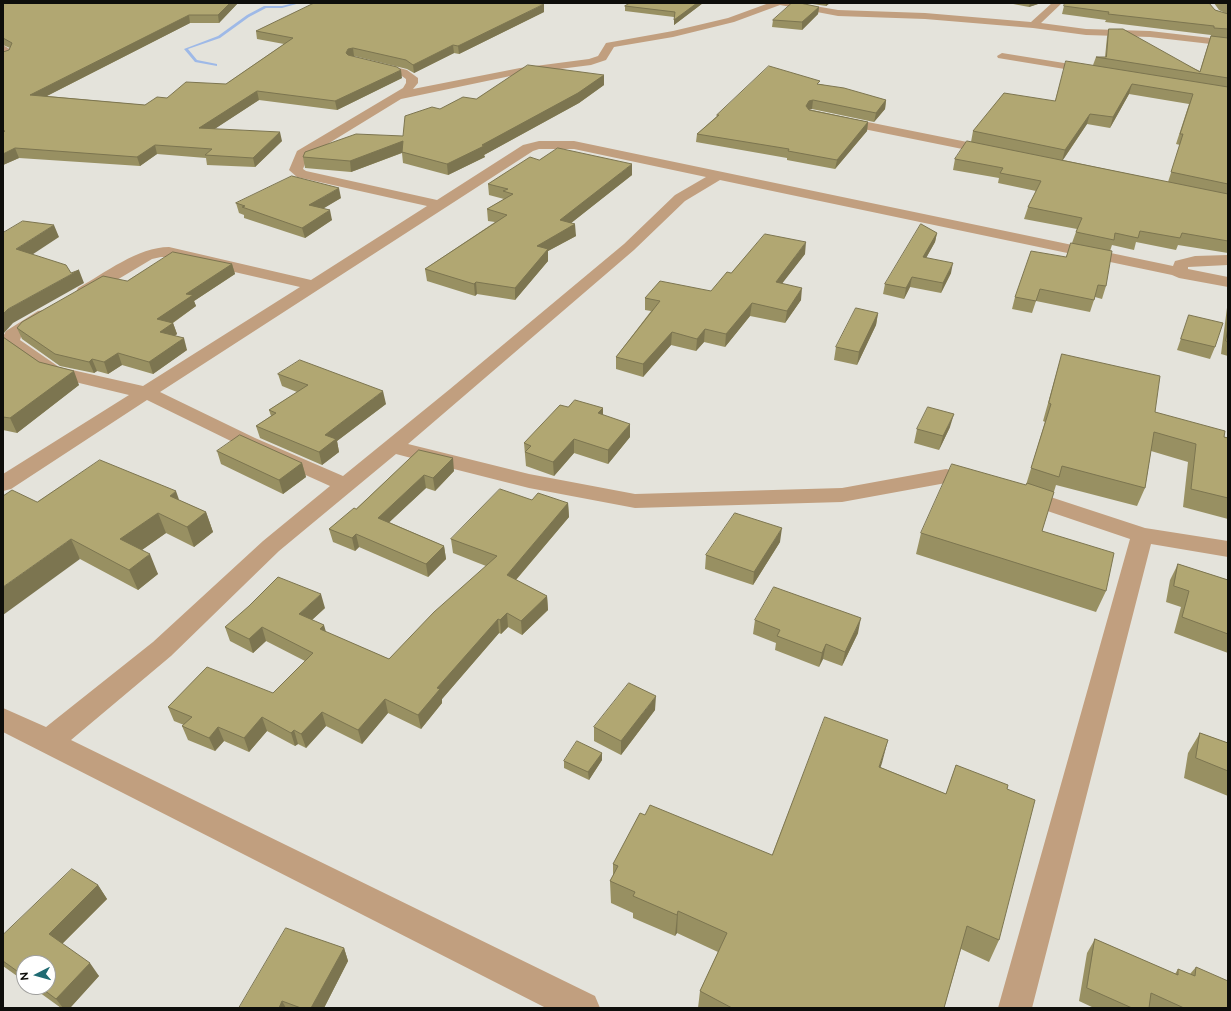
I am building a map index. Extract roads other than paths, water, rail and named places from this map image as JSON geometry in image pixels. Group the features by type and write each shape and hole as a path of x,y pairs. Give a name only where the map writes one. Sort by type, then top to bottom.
{"street":[{"path":"397,96 520,71 591,62 602,58 610,45 672,34 731,20 777,3"},
{"path":"782,3 838,13 925,16 1033,24 1086,32 1150,34 1228,43"},
{"path":"1033,24 1057,3"},
{"path":"3,48 8,51 7,55 3,58"},
{"path":"1002,56 1103,72"},
{"path":"361,62 403,72 412,78 412,83 407,90 302,154 296,170 302,174 440,205"},
{"path":"827,117 870,128 1005,154"},
{"path":"3,484 148,393 313,285 528,148 539,145 574,145 1179,273 1228,282"},
{"path":"48,742 162,649 271,546 629,247 680,198 718,175"},
{"path":"313,285 170,252 160,252 146,256 12,335 11,342 53,371 148,393 248,442 345,485"},
{"path":"1179,273 1181,264 1189,262 1228,260"},
{"path":"392,446 444,461 529,481 635,501 842,495 946,476 980,481 1142,535 1228,549"},
{"path":"1015,1008 1142,535"},
{"path":"3,718 48,742 583,1008"}],"waterway":[{"path":"216,65 196,61 186,49 219,37 248,16 265,7 282,7 298,3"}]}
